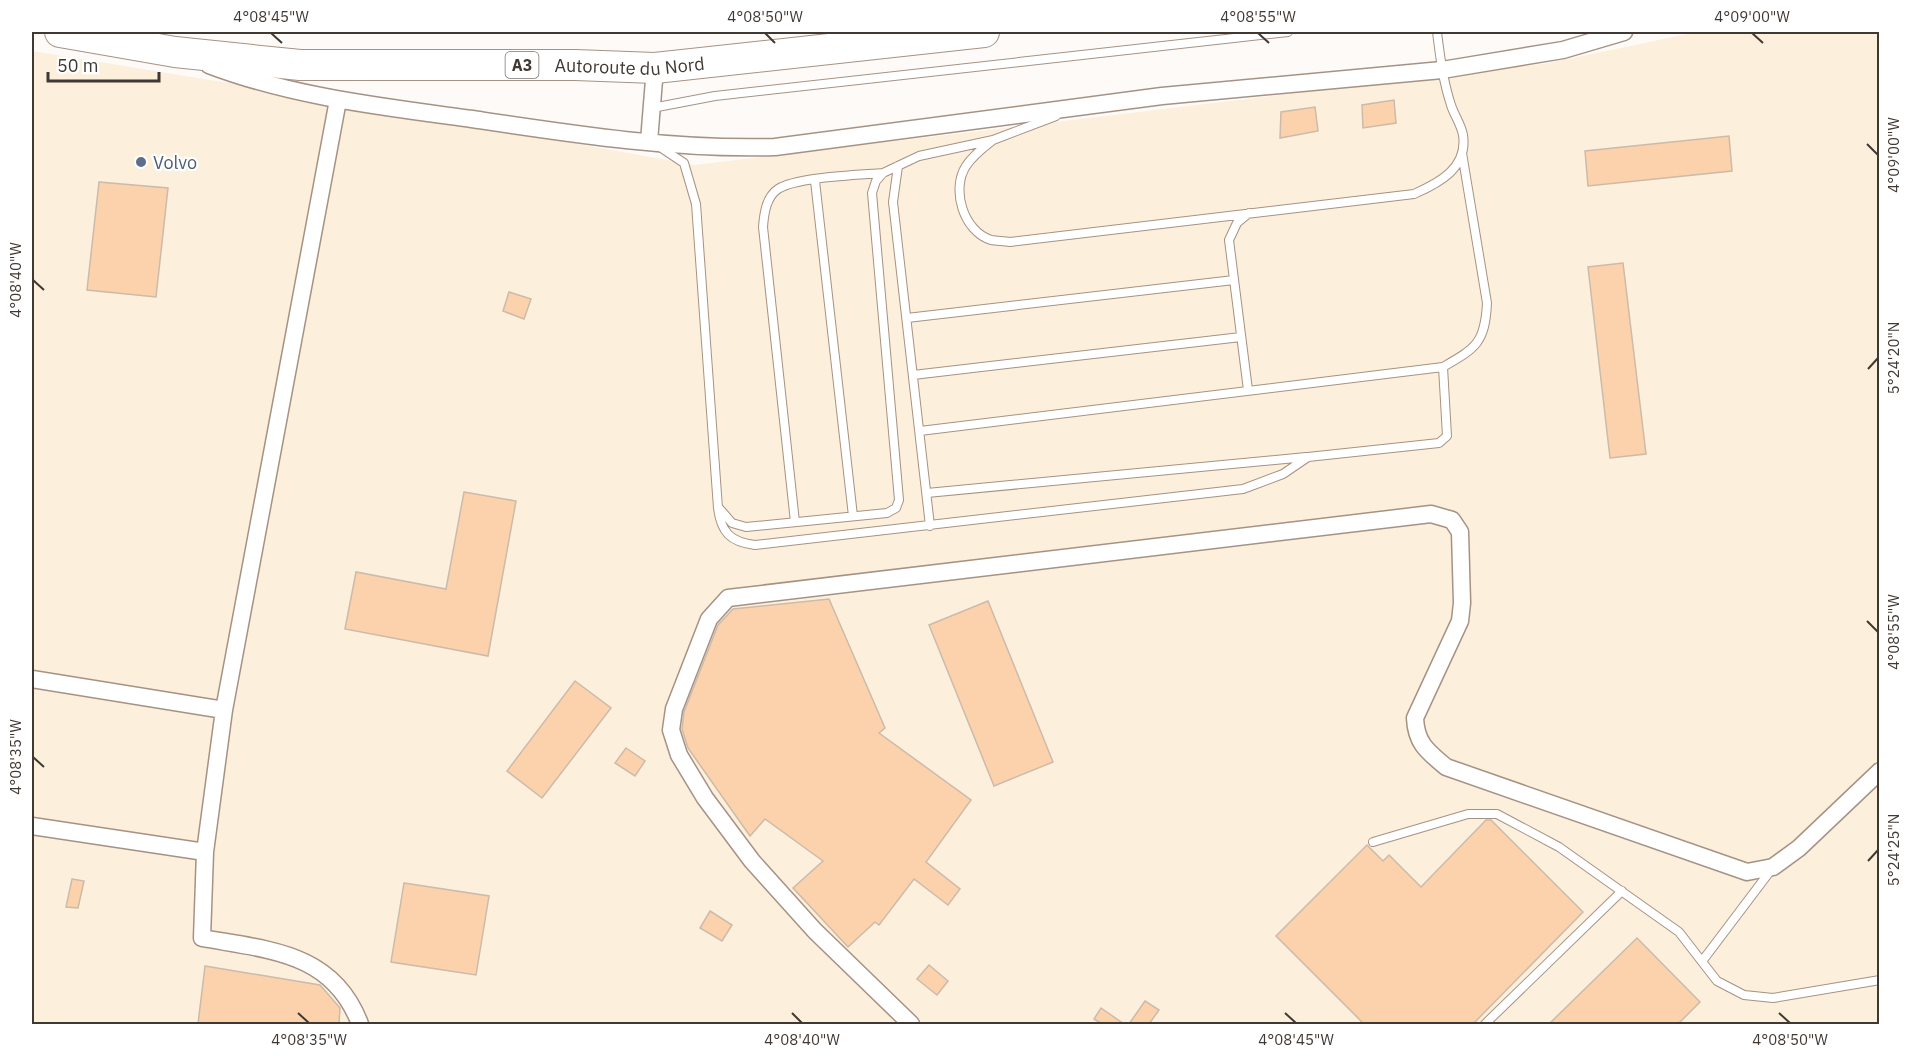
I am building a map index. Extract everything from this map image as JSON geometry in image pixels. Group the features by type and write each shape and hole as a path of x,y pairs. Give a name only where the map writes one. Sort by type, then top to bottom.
{"highway":[{"name":"Autoroute du Nord","path":"60,32 175,52 300,65 655,68 984,32"}],"street":[{"path":"175,52 235,75 338,100 586,136 732,148 775,147 1032,115 1085,105 1442,70 1563,50 1624,32"},
{"path":"649,141 655,68"},
{"path":"338,100 224,710 205,852 202,938 262,949 308,963 336,982 347,997 360,1024"},
{"path":"911,1024 815,931 752,861 705,798 679,755 671,730 674,709 709,619 718,606 728,598 1431,514 1452,520 1460,532 1462,603 1460,621 1415,718 1416,735 1428,752 1446,766 1747,872 1773,867 1799,848 1880,771"},
{"path":"32,679 224,710"},
{"path":"32,826 205,852"}],"lane":[{"path":"652,108 715,96 1288,32"},
{"path":"920,431 1443,367 1466,354 1479,341 1486,328 1487,303 1462,153 1463,137 1451,106 1442,70 1437,32"},
{"path":"795,522 763,227 765,211 778,190 794,183 883,173 919,156 993,140 1085,105"},
{"path":"993,140 966,166 958,186 962,210 974,227 990,240 1010,242 1414,194 1440,183 1455,167 1462,153"},
{"path":"649,141 684,163 696,204 718,508 721,525 726,534 739,543 755,545 1243,489 1282,474 1308,457"},
{"path":"898,166 893,202 930,526"},
{"path":"718,508 732,523 746,528 887,513 896,508 899,500 872,193 876,181 883,173"},
{"path":"815,181 853,516"},
{"path":"1248,390 1229,240 1237,223 1249,213"},
{"path":"906,318 1234,280"},
{"path":"913,375 1241,337"},
{"path":"927,493 1439,443 1447,436 1443,367"},
{"path":"1373,842 1468,814 1497,814 1560,847 1679,932 1703,960 1717,981 1744,995 1773,998 1880,980"},
{"path":"1703,960 1773,867"},
{"path":"1485,1024 1623,891"}],"shaded area":[{"path":"1697,32 1879,32 1879,1024 32,1024 32,51 344,102 695,165 1549,63"}],"building":[{"path":"1394,100 1396,123 1363,128 1362,105"},
{"path":"1315,107 1318,131 1280,138 1281,112"},
{"path":"1729,136 1732,171 1588,186 1585,151"},
{"path":"99,182 168,188 156,297 87,290"},
{"path":"1623,263 1646,454 1610,458 1588,267"},
{"path":"509,292 531,299 524,319 503,311"},
{"path":"464,492 516,501 488,656 345,629 356,572 446,589"},
{"path":"829,599 885,728 879,733 971,800 926,862 960,889 948,905 914,879 879,925 875,922 848,947 793,888 823,861 765,819 750,836 688,748 682,729 684,712 718,625 733,609"},
{"path":"988,601 1053,762 994,786 929,625"},
{"path":"575,681 611,708 542,798 507,771"},
{"path":"626,748 645,761 635,776 615,763"},
{"path":"1486,820 1491,820 1583,912 1473,1024 1364,1024 1276,936 1367,845 1383,861 1389,855 1421,887"},
{"path":"72,879 84,881 78,908 66,907"},
{"path":"404,883 489,896 476,975 391,962"},
{"path":"710,911 732,925 722,941 700,928"},
{"path":"1637,938 1700,1002 1678,1024 1549,1024"},
{"path":"929,965 948,981 937,995 917,979"},
{"path":"205,966 320,985 340,1008 339,1024 198,1024"},
{"path":"1145,1001 1159,1010 1149,1024 1129,1024"},
{"path":"1101,1008 1124,1024 1102,1024 1094,1019"}],"place":[{"name":"Volvo","path":"141,162"}]}
